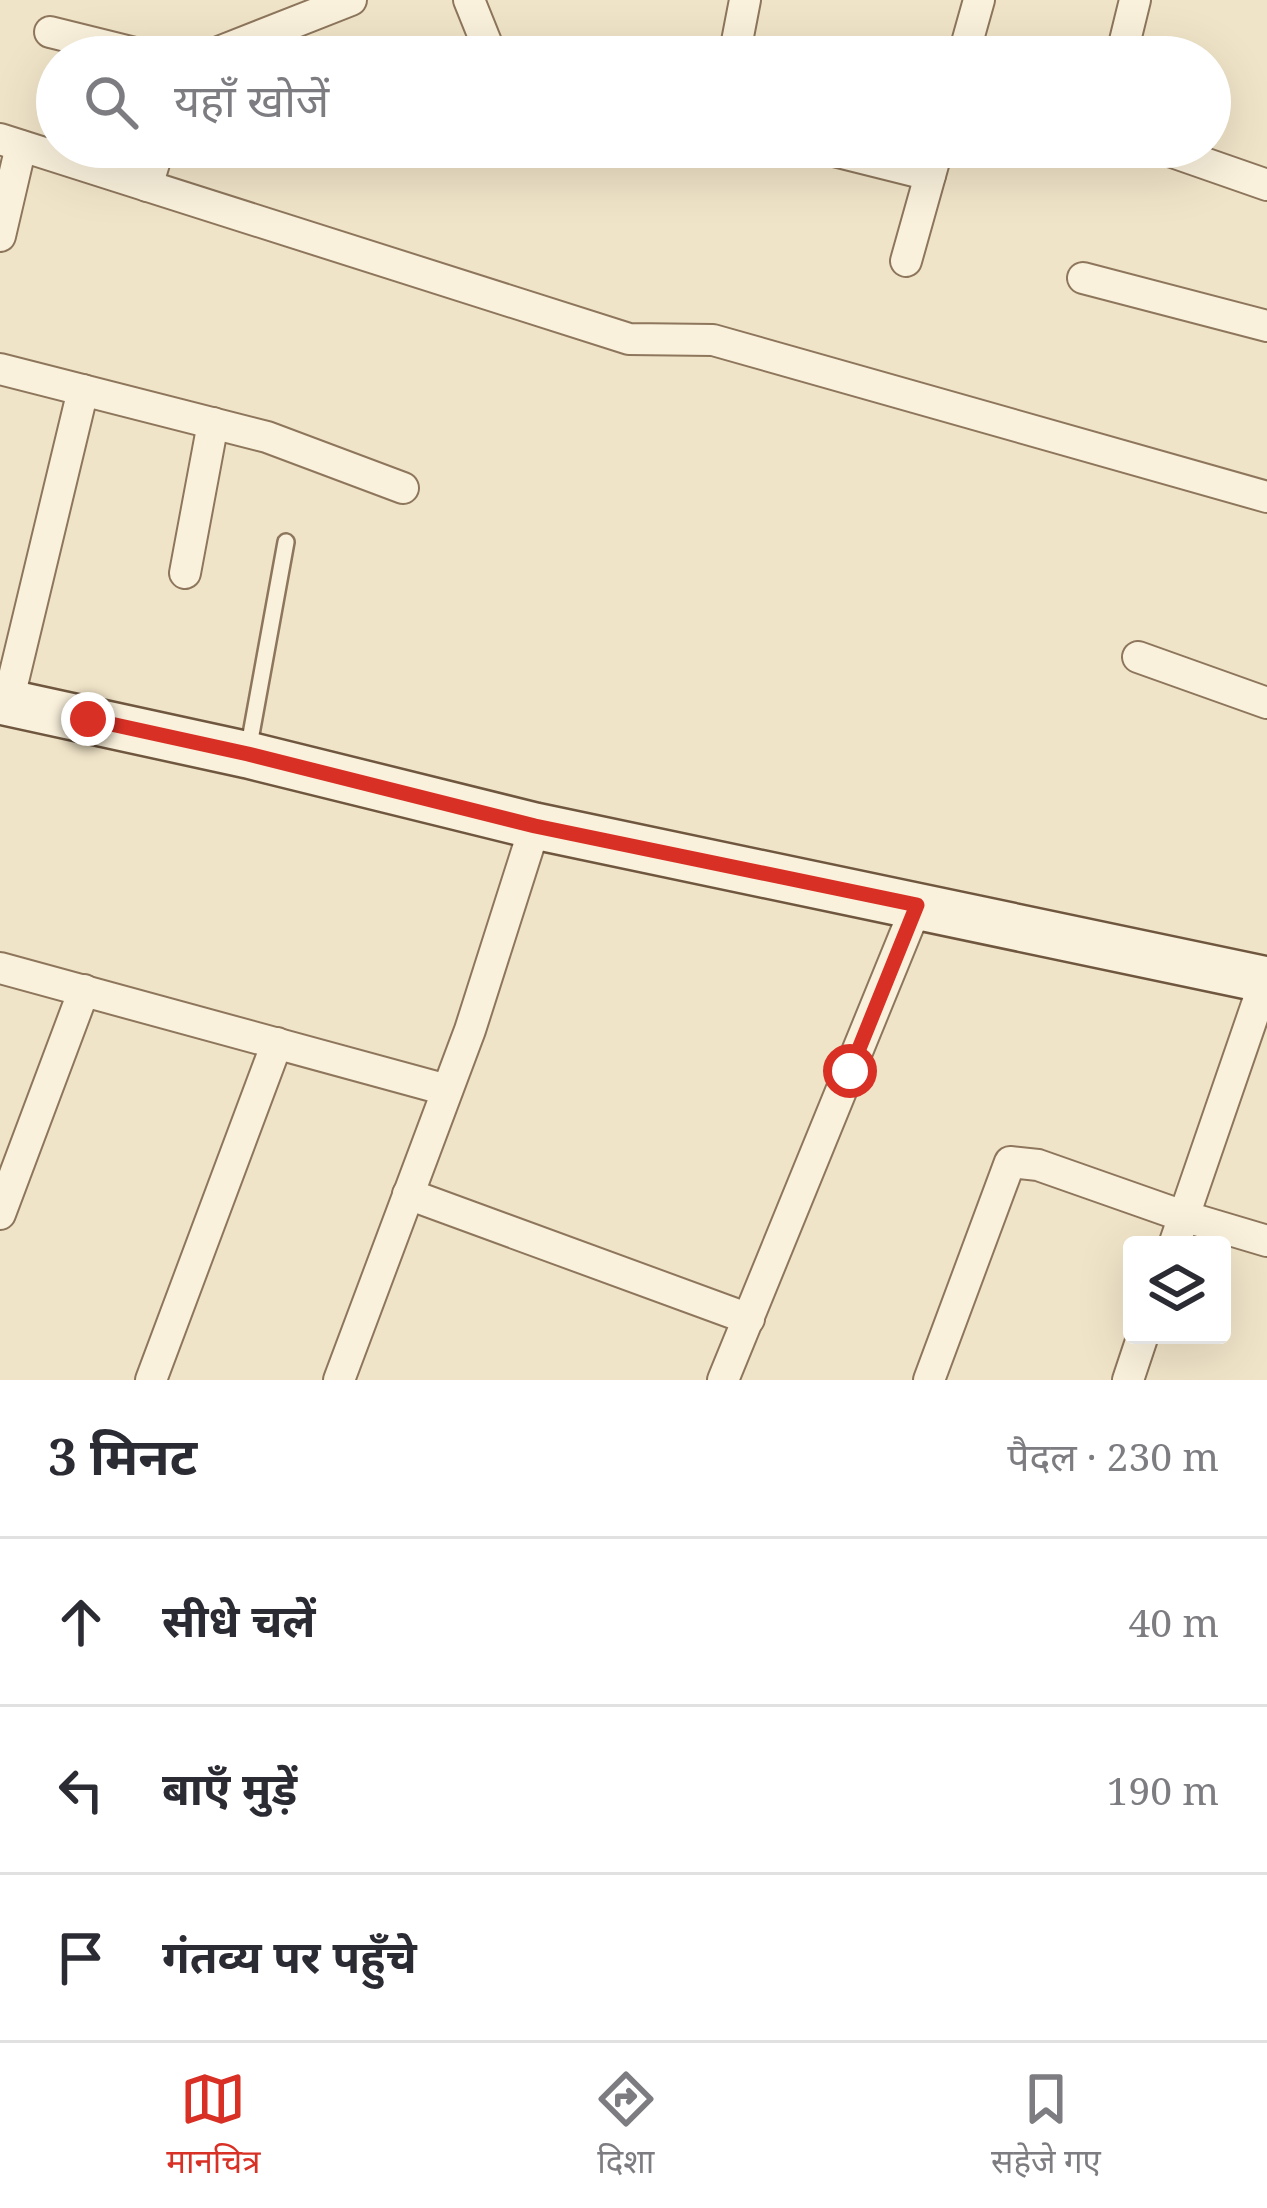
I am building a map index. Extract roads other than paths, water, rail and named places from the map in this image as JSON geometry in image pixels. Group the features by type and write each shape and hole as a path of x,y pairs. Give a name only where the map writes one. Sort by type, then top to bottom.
{"street":[{"path":"259,36 351,0"},
{"path":"469,0 484,36"},
{"path":"738,36 745,0"},
{"path":"969,36 979,0"},
{"path":"1126,36 1135,0"},
{"path":"50,32 66,36"},
{"path":"0,236 10,142"},
{"path":"91,168 629,339 713,340 1267,497"},
{"path":"147,186 153,168"},
{"path":"907,261 932,168"},
{"path":"1220,168 1267,184"},
{"path":"1083,278 1267,326"},
{"path":"0,369 267,436 403,488"},
{"path":"83,390 10,644 4,701 248,754 535,826 1266,978 1179,1230"},
{"path":"185,573 213,423"},
{"path":"1138,657 1267,703"},
{"path":"339,1380 470,1030 535,826"},
{"path":"723,1380 917,905"},
{"path":"0,968 447,1090"},
{"path":"0,1214 84,990"},
{"path":"151,1380 277,1043"},
{"path":"929,1380 1010,1162 1037,1166 1179,1230 1267,1241"},
{"path":"408,1194 749,1319"},
{"path":"1127,1380 1140,1344"}],"lane":[{"path":"248,754 286,542"}]}
